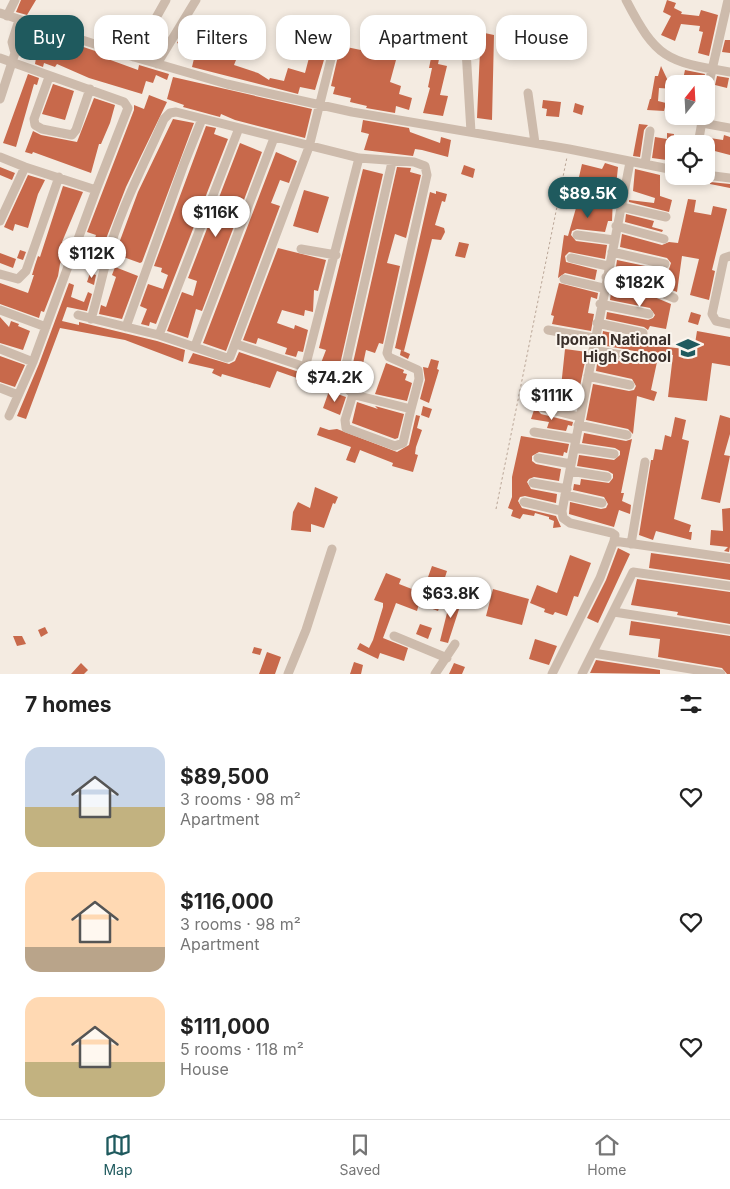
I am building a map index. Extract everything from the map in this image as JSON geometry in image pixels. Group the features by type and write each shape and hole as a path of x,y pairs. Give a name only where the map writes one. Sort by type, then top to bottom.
{"street":[{"path":"4,14 16,0"},
{"path":"158,15 166,0"},
{"path":"157,64 196,0"},
{"path":"626,0 645,35 662,54 673,60 730,72"},
{"path":"710,75 728,0"},
{"path":"0,99 15,53 12,42 15,33"},
{"path":"0,58 49,77 90,89 124,102 128,108 33,362 9,416"},
{"path":"144,60 228,84 321,105 665,168"},
{"path":"78,315 159,334 227,358 233,354 309,147 321,105 321,93 331,60"},
{"path":"467,60 471,132"},
{"path":"49,77 34,119 35,125 42,129 72,135 76,130 90,89"},
{"path":"528,93 535,143"},
{"path":"91,319 108,255 164,118 170,113 176,112 309,147 327,149 359,158 419,164 425,166 427,175 387,348 389,357 414,366 419,373 416,394 403,443 395,446 346,428 344,420 353,394"},
{"path":"126,327 184,164 202,120"},
{"path":"715,124 730,128"},
{"path":"159,334 239,128"},
{"path":"645,164 650,131"},
{"path":"194,346 274,138"},
{"path":"0,157 24,167 96,190"},
{"path":"305,368 336,255 359,158"},
{"path":"342,382 392,162"},
{"path":"552,674 600,578 614,542 614,534 570,523 563,518 562,511 600,304 630,162"},
{"path":"0,221 24,167"},
{"path":"715,176 730,178"},
{"path":"0,274 18,279 26,272 60,177"},
{"path":"622,207 666,217"},
{"path":"616,226 664,239"},
{"path":"577,235 614,240"},
{"path":"301,249 336,255"},
{"path":"612,252 664,264"},
{"path":"730,256 724,258 712,314 716,321 730,324"},
{"path":"571,258 608,266"},
{"path":"606,277 642,285 674,298"},
{"path":"564,279 604,288"},
{"path":"600,304 649,314"},
{"path":"0,310 46,328"},
{"path":"597,323 643,333"},
{"path":"548,330 594,338"},
{"path":"236,344 335,377 353,394 411,409"},
{"path":"0,349 33,362"},
{"path":"593,350 638,358"},
{"path":"588,376 630,385"},
{"path":"0,388 18,395"},
{"path":"544,408 579,421 627,435"},
{"path":"534,432 614,454"},
{"path":"538,458 606,477"},
{"path":"631,544 645,462"},
{"path":"532,483 602,503"},
{"path":"524,502 562,511"},
{"path":"614,542 730,558"},
{"path":"288,674 306,630 332,549"},
{"path":"582,674 633,572 730,586"},
{"path":"614,612 730,630"},
{"path":"394,636 447,658"},
{"path":"435,674 455,644"},
{"path":"593,653 721,674"}],"path":[{"path":"496,509 569,149"}],"building":[{"path":"21,0 36,0 27,15 16,12"},
{"path":"667,0 676,3 674,8 682,12 681,14 699,16 701,10 718,15 709,56 698,53 703,32 699,31 700,26 681,24 675,41 661,35 671,16 663,12"},
{"path":"486,33 494,35 492,120 477,118 480,60 486,60"},
{"path":"725,40 730,40 730,53 722,52"},
{"path":"84,47 94,51 94,60 110,60 138,70 139,65 169,74 167,80 156,75 153,83 146,81 142,94 89,78 57,64 55,67 44,63 43,67 35,64 36,60 84,60"},
{"path":"350,48 360,50 360,60 396,60 390,82 401,86 399,94 412,98 409,110 396,106 395,113 366,108 367,106 350,102 351,98 333,94 335,87 331,86 337,60 350,60"},
{"path":"194,60 236,60 234,65 258,73 269,80 270,78 284,81 288,68 305,73 308,60 324,60 315,90 300,87 298,94 192,67"},
{"path":"431,60 439,60 438,64 447,66 440,95 448,96 443,116 423,113 430,88 428,87 432,68 429,68"},
{"path":"661,66 665,75 665,88 659,88 658,101 665,103 664,111 647,110 655,76 658,76"},
{"path":"685,70 705,74 705,75 684,75"},
{"path":"28,74 39,78 37,85 34,84 16,147 3,143"},
{"path":"717,76 729,78 727,88 715,85"},
{"path":"173,77 312,109 305,138 235,120 221,114 220,117 183,107 184,105 167,99"},
{"path":"53,84 74,91 65,120 42,114"},
{"path":"149,95 167,102 126,187 104,244 94,241 96,235 87,232 134,110 134,105 144,109"},
{"path":"94,98 115,105 110,123 101,144 99,144 91,173 33,152 32,154 25,152 33,131 41,135 77,142"},
{"path":"543,100 561,102 559,117 546,116 547,109 542,108"},
{"path":"575,103 584,106 582,115 573,112"},
{"path":"173,119 194,123 142,262 140,263 115,254 138,192"},
{"path":"363,120 409,128 410,132 440,143 441,137 451,140 448,157 415,149 413,156 364,150 369,134 361,132"},
{"path":"639,124 648,125 644,130 640,157 633,156"},
{"path":"206,126 216,128 214,134 228,139 156,324 150,322 149,326 141,324 147,309 140,306 148,284 163,289 168,275 161,272 162,268 154,266"},
{"path":"724,135 730,137 730,155 715,151 715,139 723,140"},
{"path":"655,137 665,139 665,160 652,158"},
{"path":"240,143 262,152 202,311 196,309 188,338 167,331 182,292 193,296 197,281 188,278"},
{"path":"276,152 297,161 289,183 280,180 271,203 280,206 226,351 203,343"},
{"path":"605,163 618,167 616,186 595,180 591,200 605,204 606,197 613,198 612,221 608,221 605,232 577,229 572,231 571,235 576,241 607,245 605,259 569,252 565,256 566,262 597,270 595,280 565,273 558,278 564,235 568,236 576,208 567,206 569,196 573,190 576,190 582,164 602,169"},
{"path":"464,165 475,169 473,178 461,174"},
{"path":"0,167 15,173 12,180 0,175"},
{"path":"397,167 411,168 410,172 421,175 406,238 395,234 387,263 400,266 383,344 379,343 375,353 366,350 363,364 353,363"},
{"path":"363,169 383,174 339,369 321,363 326,350 319,348"},
{"path":"635,169 660,175 660,196 672,200 669,212 629,202 629,200 654,203 655,198 633,191"},
{"path":"28,175 45,180 38,194 28,228 15,224 13,231 4,227"},
{"path":"715,182 730,184 730,188 715,185"},
{"path":"63,186 83,192 62,242 68,244 60,264 58,276 44,312 41,311 39,318 0,304 0,283 28,293 35,265 38,256 40,257"},
{"path":"304,190 329,197 318,233 293,226"},
{"path":"436,191 447,194 445,202 442,201 435,225 444,228 445,232 441,240 432,239 404,351 395,348 430,192 436,194"},
{"path":"688,199 696,200 694,212 711,215 713,206 727,209 712,270 715,271 709,300 690,295 699,259 682,256 677,292 644,279 615,273 617,260 664,270 669,269 671,263 667,258 620,247 622,234 662,245 669,242 678,243"},
{"path":"626,214 654,221 652,227 663,230 662,232 625,222"},
{"path":"459,242 469,244 465,258 455,256"},
{"path":"278,248 326,260 318,291 314,290 313,312 305,310 304,316 282,310 277,323 294,329 295,325 308,330 303,352 298,351 296,357 285,354 287,348 258,338 256,344 243,340"},
{"path":"20,250 26,252 23,260 17,258"},
{"path":"0,253 16,259 13,268 0,263"},
{"path":"115,267 138,276 122,319 99,314 101,305 106,307 116,277 112,275"},
{"path":"90,273 96,275 94,285 87,282"},
{"path":"69,283 74,285 71,297 84,302 88,292 92,294 87,311 67,307 62,321 79,325 79,322 157,341 185,350 183,362 125,340 60,328 26,419 17,416 39,364"},
{"path":"559,283 598,293 597,299 591,297 588,313 594,314 591,331 552,324 554,316 551,315"},
{"path":"612,285 640,291 671,304 666,329 650,326 648,330 644,327 606,319 607,312 648,320 655,315 650,308 610,300"},
{"path":"691,312 701,315 698,325 688,322"},
{"path":"0,317 9,327 11,321 30,331 23,350 0,343"},
{"path":"603,331 641,339 640,344 694,350 697,331 730,337 730,366 712,363 707,401 668,397 673,355 666,354 664,363 657,362 651,390 657,392 654,401 637,396 633,434 628,429 586,420 593,384 629,391 634,390 636,386 632,379 596,371 598,357 637,364 644,360 644,355 640,352 601,345"},
{"path":"565,349 587,352 579,391 575,390 571,404 559,401 560,398 544,394 548,383 561,387"},
{"path":"401,350 410,354 408,359 400,355"},
{"path":"239,352 329,382 326,391 296,381 297,378 277,371 270,388 222,374 221,377 212,373 214,369 188,363 193,353 229,364 235,361"},
{"path":"0,356 25,365 15,387 0,382"},
{"path":"431,359 439,361 437,369 439,370 429,403 420,399 425,380 423,367 428,368"},
{"path":"386,363 404,370 403,373 407,374 405,380 412,383 407,401 375,394"},
{"path":"362,366 371,369 365,391 356,389 350,383 352,378 357,379"},
{"path":"329,391 346,397 340,415 323,408"},
{"path":"357,402 378,409 375,406 404,414 398,438 395,439 352,423"},
{"path":"423,406 432,409 429,418 421,415"},
{"path":"535,407 541,414 573,422 572,426 568,425 566,431 547,428 549,422 531,419"},
{"path":"416,415 420,416 417,428 422,430 416,447 415,454 418,455 413,472 392,466 393,463 360,450 355,463 346,460 351,447 317,435 320,427 329,430 337,429 397,452 409,445"},
{"path":"720,415 730,418 730,434 724,455 730,456 720,503 701,499"},
{"path":"675,417 686,420 682,439 689,441 674,519 691,525 689,532 692,532 691,540 656,531 653,540 639,535 651,460 653,460 655,449 662,450 665,435 671,437"},
{"path":"584,433 626,441 632,439 621,493 624,493 622,501 631,505 630,514 619,510 614,527 569,514 570,502 601,509 606,508 608,504 604,497 573,490 574,484 580,485 581,479 609,483 613,478 613,474 608,471 577,466 579,455 614,460 620,455 620,451 615,448 582,443"},
{"path":"521,436 569,444 567,453 564,452 563,456 539,452 532,456 532,461 536,464 561,469 559,481 534,477 527,482 531,489 557,494 556,503 525,496 520,497 518,501 522,508 556,516 561,527 553,528 554,521 549,519 549,517 535,513 534,516 523,514 520,519 511,516 513,510 508,508 512,497 512,477"},
{"path":"315,487 338,497 335,504 333,503 324,528 311,524 311,532 291,530 293,512 298,502 310,508"},
{"path":"730,508 729,552 724,551 728,547 710,545 711,530 723,531 722,509"},
{"path":"618,548 630,554 598,623 587,618 606,580"},
{"path":"651,553 730,564 730,580 649,568"},
{"path":"570,555 591,563 578,597 574,596 567,616 555,612 553,615 544,612 545,609 530,603 537,585 557,593"},
{"path":"432,566 447,571 440,593 444,594 438,611 419,604 417,611 396,603 383,638 408,648 404,661 380,653 378,659 357,649 360,643 369,648 373,640 383,607 383,603 374,600 386,573 401,579 399,584 417,591 418,589 423,591"},
{"path":"637,579 730,592 730,624 677,615 678,612 631,605"},
{"path":"493,589 529,599 522,625 486,616"},
{"path":"451,597 462,600 448,643 440,641"},
{"path":"631,621 730,636 730,674 727,674 722,668 658,657 660,639 629,635"},
{"path":"420,624 432,628 428,639 416,634"},
{"path":"45,627 48,633 41,637 38,630"},
{"path":"13,636 22,636 26,644 17,646"},
{"path":"535,639 557,646 549,665 529,659"},
{"path":"254,647 262,649 260,655 252,653"},
{"path":"267,652 281,657 275,674 259,674"},
{"path":"596,660 660,670 660,674 590,673"},
{"path":"354,662 363,665 361,674 350,674"},
{"path":"81,663 88,670 84,674 71,674"},
{"path":"454,663 465,667 462,674 449,674"}],"place":[{"name":"Iponan National High School","path":"688,348"}]}
